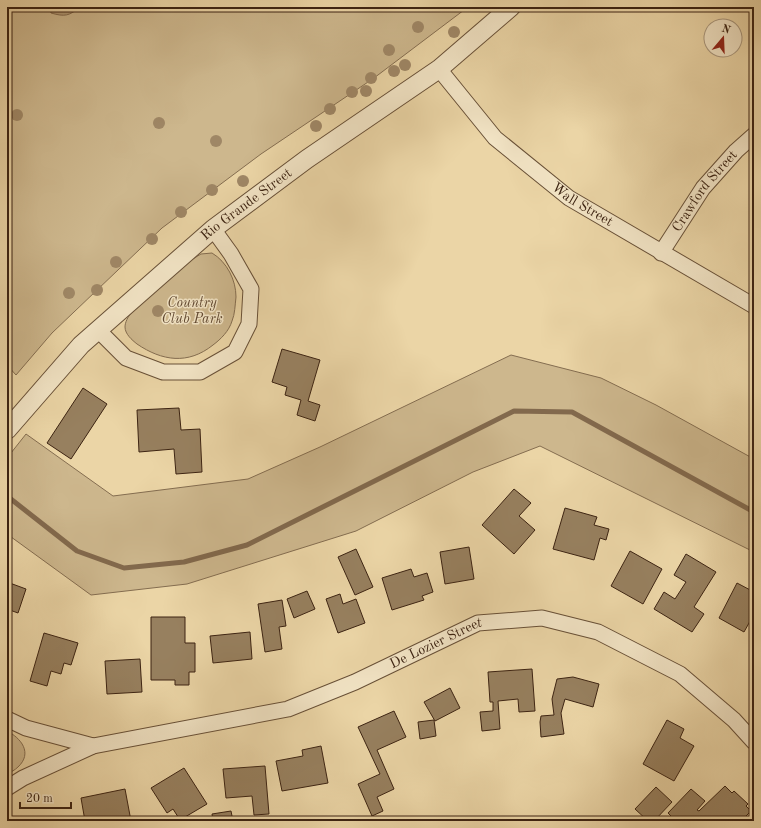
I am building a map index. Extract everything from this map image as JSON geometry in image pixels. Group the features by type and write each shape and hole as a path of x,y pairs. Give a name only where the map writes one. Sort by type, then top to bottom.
{"street":[{"name":"Rio Grande Street","path":"7,430 14,410 81,345 213,229 307,159 440,69 511,7"},
{"name":"Wall Street","path":"440,69 495,138 569,198 754,306"},
{"name":"Crawford Street","path":"661,253 703,188 736,151 754,135"},
{"path":"98,330 126,358 163,372 200,372 235,352 249,324 250,289 231,254 213,229"},
{"name":"De Lozier Street","path":"7,788 23,778 93,746 288,709 355,682 478,622 542,618 598,632 680,674 734,720 754,742"},
{"name":"De Lozier Street","path":"7,719 26,728 93,746"}],"green space":[{"path":"7,7 468,7 374,78 261,154 162,228 52,333 16,375 7,365"},
{"name":"Country Club Park","path":"212,253 222,261 230,272 236,291 234,315 231,325 216,343 194,356 175,358 165,357 146,350 133,341 125,330 127,320 131,313 191,260 201,254"},
{"path":"511,355 601,378 656,405 754,459 754,552 540,446 473,472 356,531 187,584 91,595 7,534 7,458 26,434 113,496 248,479 320,447"},
{"path":"7,731 21,742 25,751 25,756 16,769 7,774"}],"shaded area":[{"path":"50,7 80,7 70,14 60,15 51,13"}],"building":[{"path":"282,349 320,360 308,401 320,405 315,421 297,415 301,400 285,395 287,387 272,382"},
{"path":"83,388 107,404 71,459 47,443"},
{"path":"179,408 181,430 200,429 202,472 176,474 174,449 139,452 137,410"},
{"path":"514,489 531,503 519,516 535,530 514,554 482,525"},
{"path":"565,508 597,517 594,525 609,529 606,540 600,538 594,560 553,549"},
{"path":"469,547 474,579 445,584 440,552"},
{"path":"356,549 373,587 355,595 338,557"},
{"path":"630,551 662,569 643,604 611,586"},
{"path":"686,554 716,572 694,607 704,614 692,632 654,609 664,592 675,599 686,582 674,575"},
{"path":"411,569 414,577 427,573 433,592 422,596 424,600 392,610 382,578"},
{"path":"7,582 26,589 18,613 7,609"},
{"path":"737,583 754,592 754,614 744,632 719,618"},
{"path":"307,591 315,609 294,618 287,599"},
{"path":"340,594 343,604 356,599 365,623 338,633 326,599"},
{"path":"282,600 286,626 279,627 282,649 265,652 258,604"},
{"path":"151,617 185,617 185,643 195,643 195,672 189,672 189,685 175,685 175,680 151,680"},
{"path":"250,632 252,659 213,663 210,636"},
{"path":"44,633 78,643 71,665 64,663 61,674 51,671 47,686 30,681"},
{"path":"140,659 142,692 107,694 105,661"},
{"path":"532,669 535,711 519,712 518,699 498,701 500,729 482,731 480,712 493,711 493,702 490,702 488,672"},
{"path":"573,677 599,684 593,707 565,699 561,713 564,734 541,737 541,716 554,715 552,699 557,679"},
{"path":"450,688 460,708 435,721 424,702"},
{"path":"394,711 406,737 377,750 394,789 377,797 383,811 372,816 358,784 380,774 358,727"},
{"path":"434,720 436,736 420,739 418,722"},
{"path":"667,720 684,729 680,738 694,746 674,781 643,764"},
{"path":"321,746 328,783 282,791 276,761 303,756 302,750"},
{"path":"265,766 269,814 254,815 252,796 226,798 223,769"},
{"path":"184,768 207,804 180,820 173,809 167,813 151,788"},
{"path":"725,786 732,793 734,791 748,804 746,806 751,811 741,821 676,821 668,813 691,789 705,801 697,810 699,811"},
{"path":"656,787 672,802 654,821 648,821 635,809"},
{"path":"125,789 131,821 85,821 81,798"},
{"path":"231,811 233,821 213,821 212,814"},
{"path":"56,817 57,821 42,821"}],"waterway":[{"path":"7,496 77,551 124,568 184,562 247,545 514,411 572,412 754,512"}]}
